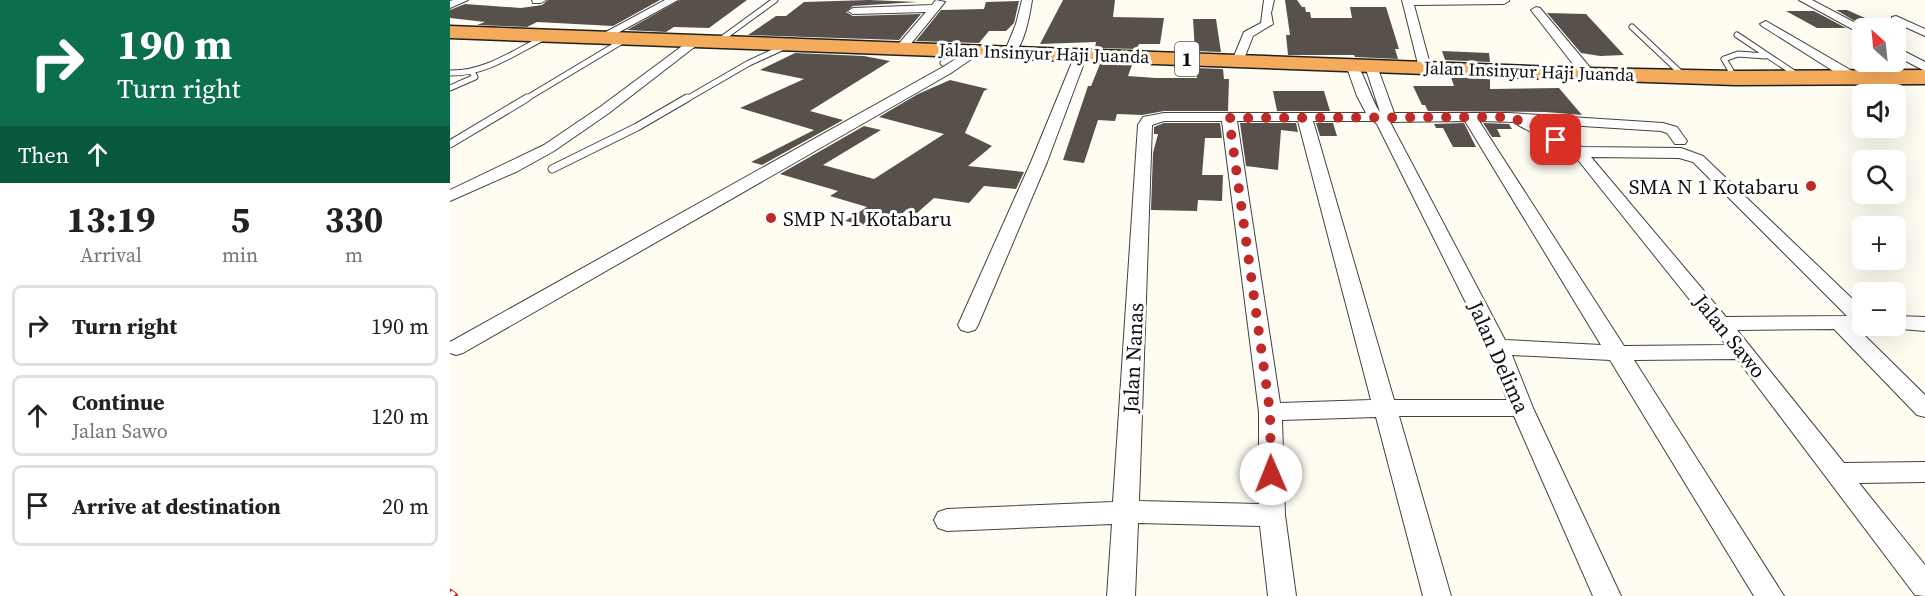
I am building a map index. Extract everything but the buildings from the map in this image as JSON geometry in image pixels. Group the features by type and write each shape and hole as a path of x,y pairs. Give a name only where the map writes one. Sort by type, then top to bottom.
{"highway":[{"name":"Jalan Insinyur Haji Juanda","path":"450,32 1588,74 1735,78 1925,77"}],"street":[{"path":"450,5 463,0"},
{"path":"599,39 673,0"},
{"path":"863,0 853,11 938,4"},
{"path":"1011,51 1022,24 1027,0"},
{"path":"1238,61 1248,34 1267,24 1266,13 1269,0"},
{"path":"1804,0 1852,26"},
{"path":"1425,68 1408,1 1504,1"},
{"path":"901,48 938,4"},
{"path":"1536,10 1588,74"},
{"path":"1766,24 1854,78"},
{"path":"1906,24 1925,33"},
{"path":"450,196 503,173 549,148 592,120 693,42"},
{"path":"456,348 937,75 970,50"},
{"path":"968,325 1039,162 1081,55"},
{"path":"1906,57 1925,67"},
{"name":"Jalan Delima","path":"1361,66 1385,101 1381,118"},
{"name":"Jalan Delima","path":"1361,66 1366,104 1381,118 1498,347 1522,408 1607,596"},
{"path":"1304,116 1383,408 1437,596"},
{"name":"Jalan Nanas","path":"1121,596 1145,125 1148,120 1164,117 1229,118"},
{"path":"1282,596 1272,515 1270,412 1229,118 1509,117 1664,127 1672,130 1680,141"},
{"name":"Jalan Sawo","path":"1509,117 1534,126 1579,152 1743,352 1925,586"},
{"path":"1470,118 1770,596"},
{"path":"1579,152 1681,153 1698,159 1852,310"},
{"path":"1720,324 1852,321"},
{"path":"1839,322 1925,409"},
{"path":"1906,323 1925,324"},
{"path":"1498,347 1619,353 1743,352"},
{"path":"1270,412 1383,408 1522,408"},
{"path":"1837,473 1925,472"},
{"path":"947,520 1126,512 1272,515"}],"lane":[{"path":"716,42 775,0"},
{"path":"1632,27 1684,76"},
{"path":"1737,35 1802,78"},
{"path":"450,73 472,72 545,37"},
{"path":"450,144 624,40"},
{"path":"552,169 637,127 741,68 789,45"},
{"path":"943,63 970,50"},
{"path":"1735,78 1724,59 1730,56 1753,54 1767,56"},
{"path":"450,88 471,80 475,77 472,72"}],"railway":[{"path":"450,593 454,596"}],"place":[{"name":"SMA N 1 Kotabaru","path":"1811,186"},
{"name":"SMP N 1 Kotabaru","path":"771,218"}],"route":[{"path":"1271,474 1270,412 1229,118 1509,117 1534,126 1556,140"}]}
